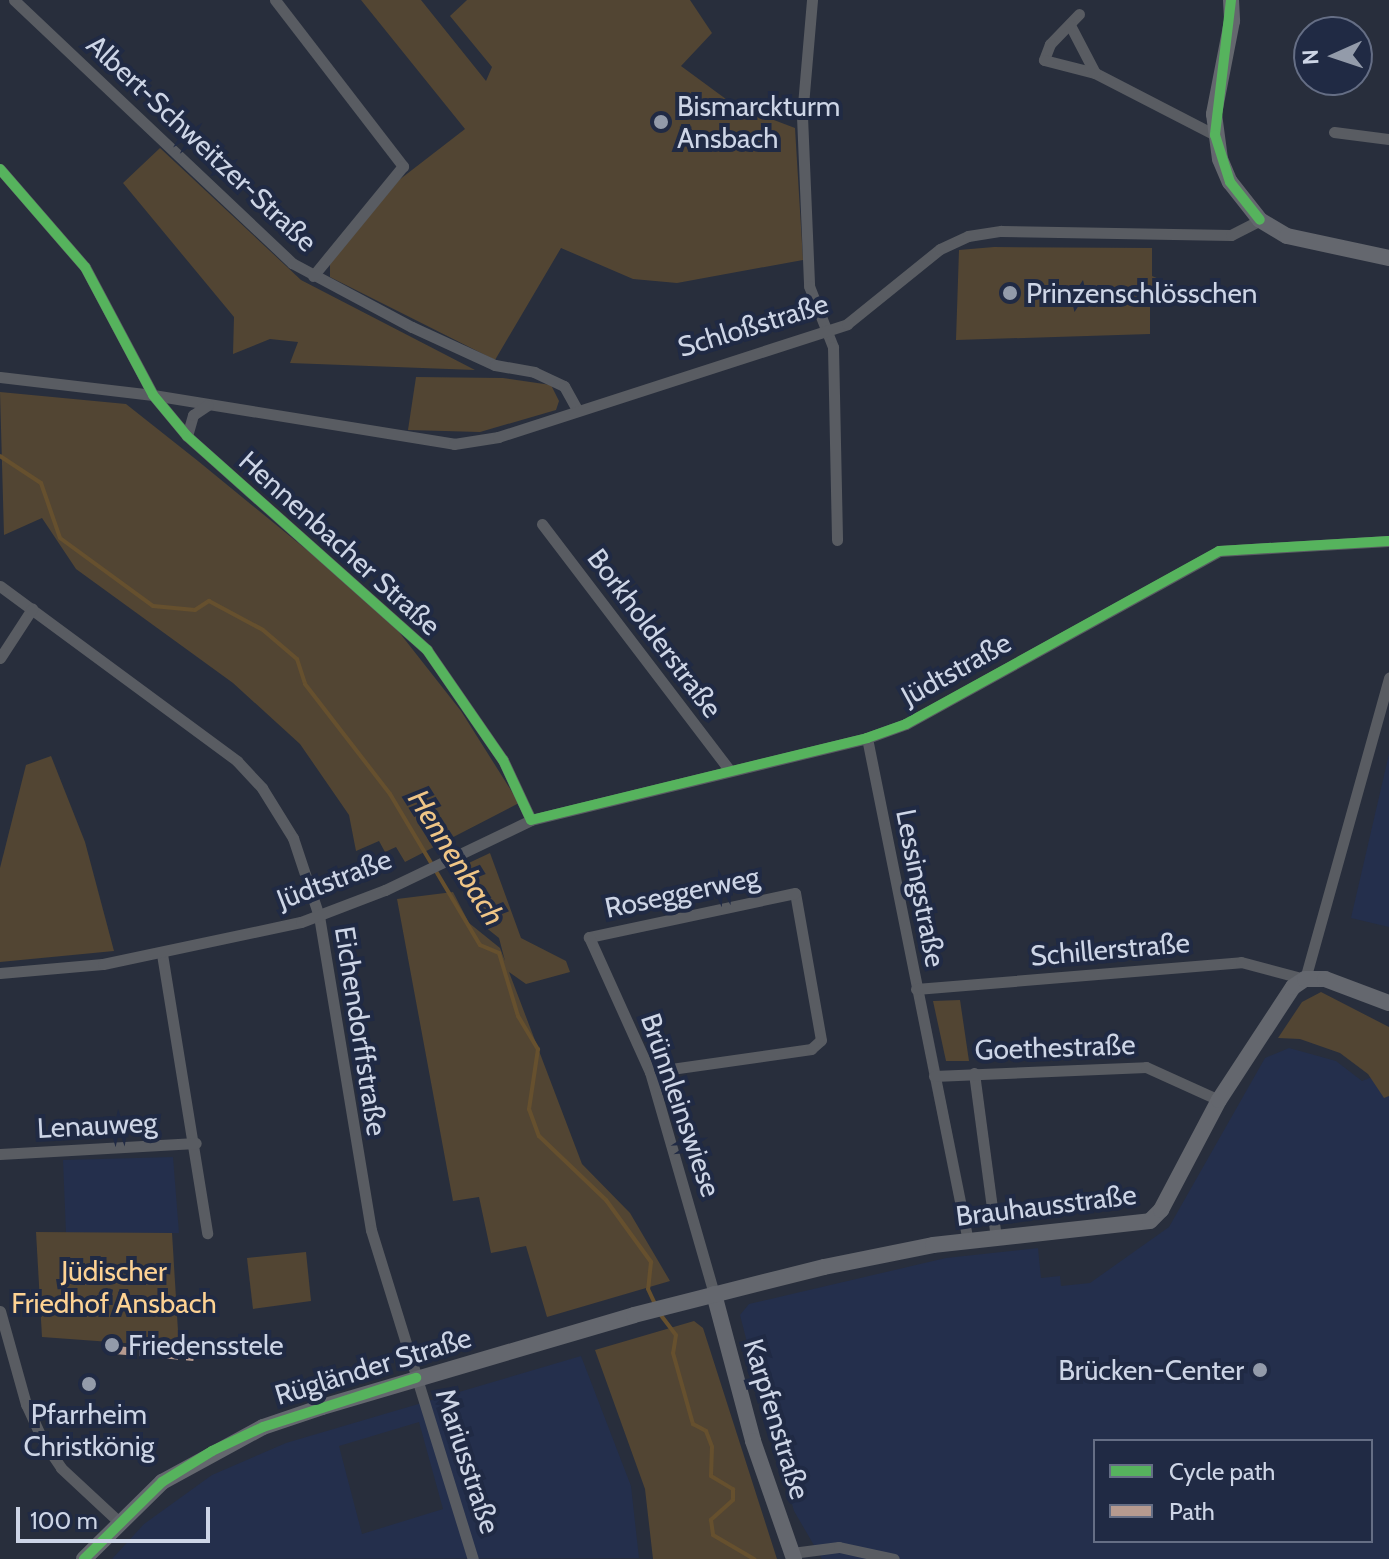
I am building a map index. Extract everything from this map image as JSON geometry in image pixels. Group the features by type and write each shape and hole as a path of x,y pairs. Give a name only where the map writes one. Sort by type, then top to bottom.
{"main road":[{"path":"1231,0 1215,135 1230,182 1260,220 1287,236 1389,258"},
{"path":"1305,979 1325,979 1389,1003"},
{"name":"Brauhausstraße","path":"714,1294 878,1255 968,1241 1150,1221 1161,1210 1219,1100 1293,987 1305,979"},
{"name":"Rügländer Straße","path":"84,1559 118,1521 162,1482 263,1427 416,1378 714,1294"},
{"name":"Karpfenstraße","path":"714,1294 753,1441 793,1556"}],"street":[{"name":"Albert-Schweitzer-Straße","path":"14,0 292,263 490,363 534,372 564,386 577,409"},
{"path":"275,0 403,166 313,276"},
{"path":"812,0 802,133 809,286 833,347 837,540"},
{"path":"1079,14 1050,44 1044,60 1095,73 1215,135"},
{"path":"1070,25 1095,73"},
{"path":"1334,132 1389,139"},
{"name":"Hennenbacher Straße","path":"0,169 85,267 153,395 187,436 427,650 503,760 531,820"},
{"name":"Schloßstraße","path":"153,395 454,444 498,437 847,324 940,249 968,236 1001,231 1231,235 1260,220"},
{"path":"0,377 153,395"},
{"path":"187,436 193,415 208,405"},
{"name":"Borkholderstraße","path":"542,524 730,771"},
{"name":"Jüdtstraße","path":"0,973 162,954 319,916 531,820 867,738 906,724 1219,551 1389,541"},
{"name":"Eichendorffstraße","path":"0,586 247,771 293,838 319,916 371,1230 416,1378"},
{"path":"0,658 32,609"},
{"name":"Brauhausstraße","path":"1305,979 1389,678"},
{"name":"Lessingstraße","path":"867,738 968,1241"},
{"name":"Roseggerweg","path":"589,937 795,893 821,1040 811,1049 650,1072"},
{"name":"Brünnleinswiese","path":"589,937 650,1072 714,1294"},
{"name":"Lenauweg","path":"162,954 170,1029 196,1143 207,1233"},
{"name":"Schillerstraße","path":"916,989 1241,962 1305,979"},
{"name":"Goethestraße","path":"934,1076 1146,1067 1219,1100"},
{"path":"974,1073 996,1238"},
{"name":"Lenauweg","path":"0,1154 196,1143"},
{"path":"0,1311 26,1404 61,1468 118,1521"},
{"path":"0,1370 14,1364"},
{"name":"Mariusstraße","path":"416,1378 473,1559"},
{"path":"793,1556 839,1547 894,1559"}],"shaded area":[{"path":"1389,754 1389,927 1351,918"},
{"name":"Brücken-Center","path":"1289,1048 1336,1061 1362,1081 1389,1070 1389,1559 822,1559 794,1511 759,1389 740,1315 749,1304 946,1258 1038,1248 1041,1278 1060,1276 1061,1286 1090,1283 1169,1227 1265,1058"},
{"path":"173,1157 179,1233 66,1233 63,1160"},
{"path":"581,1356 631,1486 639,1558 112,1559 144,1524 212,1475 286,1443","holes":["419,1422 443,1509 362,1534 339,1446"]}],"green space":[{"path":"361,0 421,0 486,81 492,67 450,16 467,0 690,0 712,33 681,66 734,105 795,128 803,260 677,283 633,279 561,248 495,360 330,277 330,264 399,180 465,129"},
{"path":"160,148 301,280 475,370 290,363 298,342 270,339 233,354 234,317 123,183"},
{"path":"994,247 1152,248 1152,276 1166,282 1168,294 1161,305 1150,307 1150,334 956,340 959,250"},
{"path":"416,377 503,378 551,385 559,401 556,410 480,432 408,430"},
{"path":"0,392 126,404 198,461 384,613 461,711 519,803 405,862 396,847 385,852 379,841 356,851 349,815 300,744 233,683 76,569 42,518 4,535"},
{"path":"51,756 85,842 114,951 0,962 0,868 26,765"},
{"path":"490,853 521,938 566,961 570,972 526,984 509,972 582,1164 630,1213 670,1281 547,1317 526,1246 491,1253 479,1197 453,1201 397,899 453,892 469,923 500,948 505,961 499,938 484,926 458,868"},
{"path":"1321,992 1389,1027 1389,1096 1384,1098 1368,1074 1340,1053 1300,1039 1278,1038 1302,1002"},
{"path":"960,1000 969,1061 946,1061 933,1001"},
{"name":"Jüdischer Friedhof Ansbach","path":"36,1232 172,1233 179,1347 42,1337"},
{"path":"306,1252 311,1301 253,1309 247,1258"},
{"path":"694,1321 703,1328 777,1559 653,1559 645,1489 595,1350"}],"waterway":[{"name":"Hennenbach","path":"0,456 41,483 60,538 153,606 195,610 209,601 263,630 297,659 305,684 390,794 480,945 499,953 518,1016 538,1049 529,1109 539,1136 606,1200 651,1262 648,1289 656,1306"},
{"name":"Hennenbach","path":"660,1314 676,1335 673,1353 693,1424 706,1431 712,1447 711,1476 733,1489 733,1500 711,1520 713,1535 754,1559"}],"marked path":[{"path":"115,1350 194,1357"}],"cycle path":[{"path":"1231,0 1215,135 1230,182 1260,220"},
{"path":"0,169 85,267 153,395 187,436 427,650 503,760 531,820 867,738 906,724 1219,551 1389,541"},
{"path":"84,1559 162,1482 212,1451 263,1427 416,1378"}],"place":[{"name":"Bismarckturm Ansbach","path":"661,122"},
{"name":"Prinzenschlösschen","path":"1010,293"},
{"name":"Friedensstele","path":"112,1345"},
{"name":"Brücken-Center","path":"1260,1370"},
{"name":"Pfarrheim Christkönig","path":"89,1384"}]}
